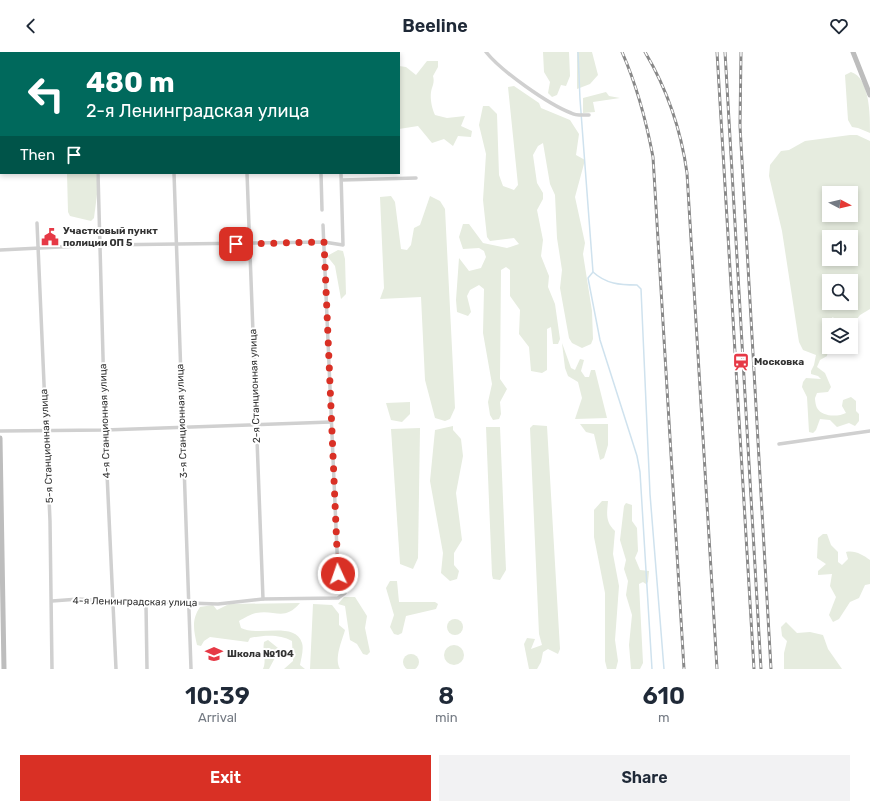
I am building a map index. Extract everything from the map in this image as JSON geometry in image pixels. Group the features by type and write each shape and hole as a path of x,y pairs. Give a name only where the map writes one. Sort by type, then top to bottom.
{"main road":[{"path":"853,52 870,95"},
{"path":"0,438 2,639 4,669"}],"street":[{"path":"486,52 493,61 547,100 571,114 589,115"},
{"name":"4-я Станционная улица","path":"98,174 105,430 116,669"},
{"name":"3-я Станционная улица","path":"174,174 191,669"},
{"name":"2-я Станционная улица","path":"247,174 263,599"},
{"path":"321,174 322,210"},
{"path":"0,250 100,245 324,242 343,246 341,174"},
{"path":"342,180 416,178"},
{"name":"5-я Станционная улица","path":"37,223 52,601 52,669"},
{"path":"0,431 105,430 331,422 323,224"},
{"name":"4-я Ленинградская улица","path":"52,601 79,599 110,600 113,602 146,604 158,602 218,604 263,599 338,598 345,594 346,590 338,574 331,422"},
{"path":"779,444 870,431"},
{"path":"146,604 148,669"}],"shaded area":[{"path":"543,52 569,52 570,76 566,86 561,85 557,95 552,97 548,93 550,82 544,72"},
{"path":"577,52 592,52 598,75 590,84 577,89"},
{"path":"427,61 438,61 438,67 433,76 434,83 431,90 432,104 435,115 447,118 465,116 461,126 472,131 471,137 458,136 453,146 444,139 432,143 418,126 400,129 400,66 406,67 416,75"},
{"path":"851,72 862,82 868,98 870,133 852,127 848,120 845,75"},
{"path":"514,86 539,103 541,108 570,120 579,134 576,155 585,160 575,197 585,243 583,254 592,311 593,339 591,344 582,348 572,343 569,338 560,288 562,270 557,238 555,195 550,184 543,143 538,146 533,155 537,183 543,193 543,199 537,210 543,240 541,256 549,276 548,287 555,304 560,339 558,344 553,344 551,327 547,329 547,370 542,373 531,371 529,347 519,334 520,310 510,296 510,270 506,267 501,270 500,379 507,389 500,402 501,414 499,419 493,420 490,415 488,402 492,384 483,333 484,289 479,285 470,290 467,296 471,312 468,316 457,312 456,300 459,258 469,271 481,268 486,257 484,251 479,248 463,249 459,237 463,224 469,224 483,243 507,248 519,244 514,238 490,241 487,237 483,200 486,154 479,125 483,106 489,106 497,114 499,175 503,186 514,190 518,185 508,87"},
{"path":"606,92 609,96 620,98 593,102 595,112 583,113 583,98"},
{"path":"850,135 857,135 870,141 870,309 858,318 822,318 822,354 827,354 827,356 820,360 817,367 825,373 831,387 828,392 817,393 815,398 819,411 826,415 835,416 846,413 842,406 843,400 851,397 856,401 856,411 859,414 859,421 855,426 849,423 837,427 830,420 820,419 816,430 813,433 809,432 807,397 802,387 806,378 821,379 818,376 811,374 816,355 803,350 799,342 782,231 769,176 770,165 781,151 789,150 805,141"},
{"path":"67,174 96,174 98,187 94,218 91,221 70,216 68,212"},
{"path":"391,196 395,202 401,249 407,250 411,245 414,228 420,225 430,196 440,201 445,209 455,408 450,419 445,421 435,418 425,380 421,297 380,299 384,288 380,197"},
{"path":"338,250 343,251 345,259 346,294 341,299 335,266 327,256"},
{"path":"562,343 571,368 575,370 580,359 584,360 581,371 585,377 589,377 591,370 595,370 607,418 575,419 582,398 578,382 568,376 565,368"},
{"path":"410,402 410,414 402,422 391,420 386,403"},
{"path":"580,424 608,424 608,445 604,458 600,460 594,434 586,432"},
{"path":"533,425 547,426 560,649 558,654 548,649 543,652 541,662 537,669 529,669 524,644 527,638 535,639 531,649 542,645 539,634 530,428"},
{"path":"453,426 453,430 461,439 463,456 456,493 462,540 454,553 454,565 459,571 457,579 450,581 441,573 443,553 430,481 435,430"},
{"path":"486,427 500,427 506,570 500,580 493,579 492,575"},
{"path":"420,428 418,558 413,569 400,564 391,429"},
{"path":"602,501 608,501 608,521 615,531 613,554 619,586 615,640 618,661 616,669 607,669 605,661 605,593 594,537 594,510"},
{"path":"626,503 632,505 632,521 637,528 638,551 635,558 640,570 649,571 648,582 646,584 643,582 639,584 643,663 640,669 631,669 629,645 632,615 626,595 628,581 624,569 626,560 620,540 624,506"},
{"path":"823,534 827,534 831,545 838,552 838,562 842,565 848,559 846,552 856,552 870,560 870,584 865,585 859,598 850,602 839,619 833,622 829,615 836,597 830,586 832,574 818,575 818,571 826,564 817,558 818,538"},
{"path":"390,581 397,581 399,602 435,602 438,604 436,609 406,616 402,633 398,635 394,634 390,627 394,615 386,588"},
{"path":"344,597 355,597 367,616 365,628 370,652 367,655 363,654 357,644 350,640 345,606 338,604"},
{"path":"300,603 289,612 279,614 263,612 256,613 239,621 241,628 248,630 284,631 298,636 303,645 300,665 305,669 284,669 293,661 292,641 282,637 255,637 250,638 248,642 210,637 204,641 201,646 197,645 194,621 200,607 213,605 217,610 229,604"},
{"path":"313,604 332,605 339,614 339,625 345,630 338,655 338,665 340,669 310,669"},
{"path":"455,619 462,624 463,627 458,634 455,635 448,630 447,627 452,620"},
{"path":"786,622 797,633 810,632 823,635 828,649 842,669 784,669 784,653 787,641 782,636 781,627"},
{"path":"268,640 278,648 278,652 269,669 263,669 265,662 264,642"},
{"path":"454,645 461,648 464,655 461,662 454,665 447,662 444,655 447,648"},
{"path":"411,654 418,659 418,665 414,669 408,669 403,662 408,655"}],"waterway":[{"path":"578,52 580,99 593,272 588,278 600,340 637,456 640,472 652,669"},
{"path":"593,272 608,281 625,285 637,285 641,289 650,494 664,669"}],"railway":[{"path":"622,52 640,103 653,157 684,669"},
{"path":"645,52 660,80 672,110 681,141 687,173 717,669"},
{"path":"717,52 754,669"},
{"path":"725,52 761,669"},
{"path":"741,52 740,126 771,669"}],"place":[{"name":"Участковый пункт полиции ОП 5","path":"50,237"},
{"name":"Московка","path":"741,362"},
{"name":"Школа №104","path":"214,654"}],"route":[{"path":"236,244 324,242 338,574"}]}
